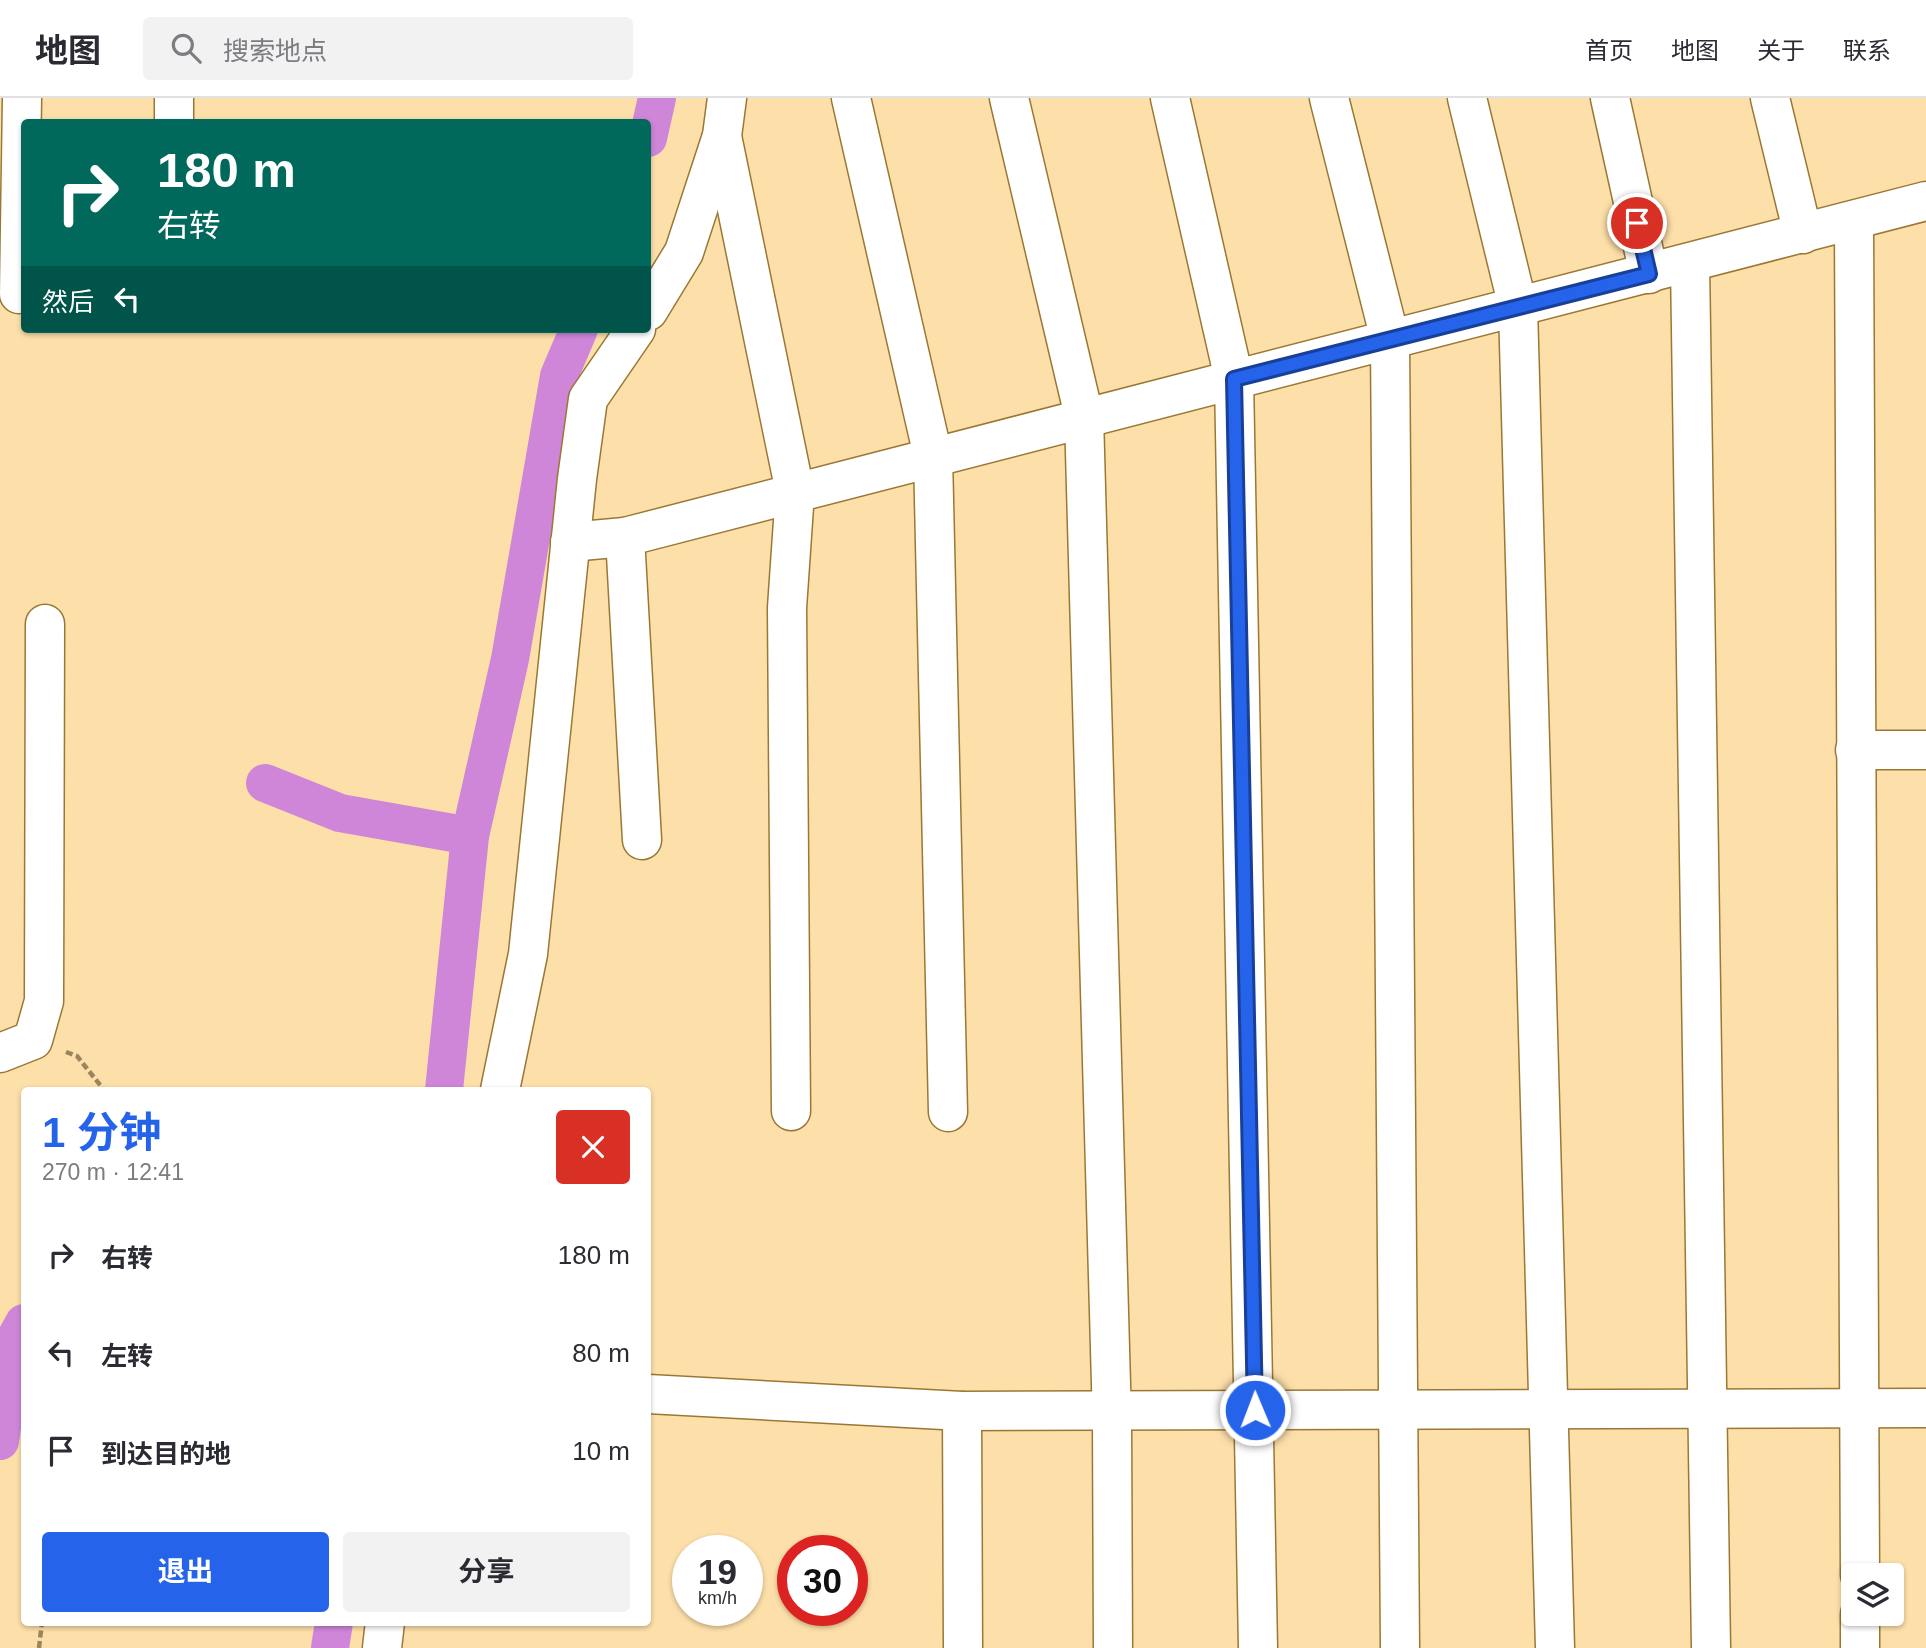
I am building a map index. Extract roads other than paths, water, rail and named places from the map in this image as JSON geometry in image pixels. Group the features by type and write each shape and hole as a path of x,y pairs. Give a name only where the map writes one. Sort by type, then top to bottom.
{"street":[{"path":"22,98 22,119"},
{"path":"174,98 174,119"},
{"path":"651,306 684,252 722,136 727,98"},
{"path":"851,98 933,456 948,1112"},
{"path":"1009,98 1084,416 1111,1411 1113,1648"},
{"path":"1170,98 1234,379 1258,1648"},
{"path":"1329,98 1390,339 1400,1648"},
{"path":"1467,98 1518,307 1555,1648"},
{"path":"1610,98 1649,274"},
{"path":"1770,98 1803,234"},
{"path":"722,136 795,492 787,608 792,1111"},
{"path":"19,294 21,163"},
{"path":"570,542 625,537 1084,416 1854,222 1926,201"},
{"path":"1854,222 1860,1563"},
{"path":"1690,263 1710,1648"},
{"path":"501,1087 528,954 570,542 588,399 633,333"},
{"path":"625,537 642,840"},
{"path":"16,1046 44,1000 44,624"},
{"path":"1855,750 1926,750"},
{"path":"651,1394 962,1411 1926,1408"},
{"path":"962,1411 963,1648"},
{"path":"382,1648 385,1626"},
{"path":"1860,1626 1860,1648"}],"waterway":[{"path":"651,125 657,98"},
{"path":"444,1087 470,836 510,659 559,376 577,333"},
{"path":"265,783 340,813 470,836"},
{"path":"0,1441 14,1341 21,1328"},
{"path":"330,1648 333,1626"}]}
